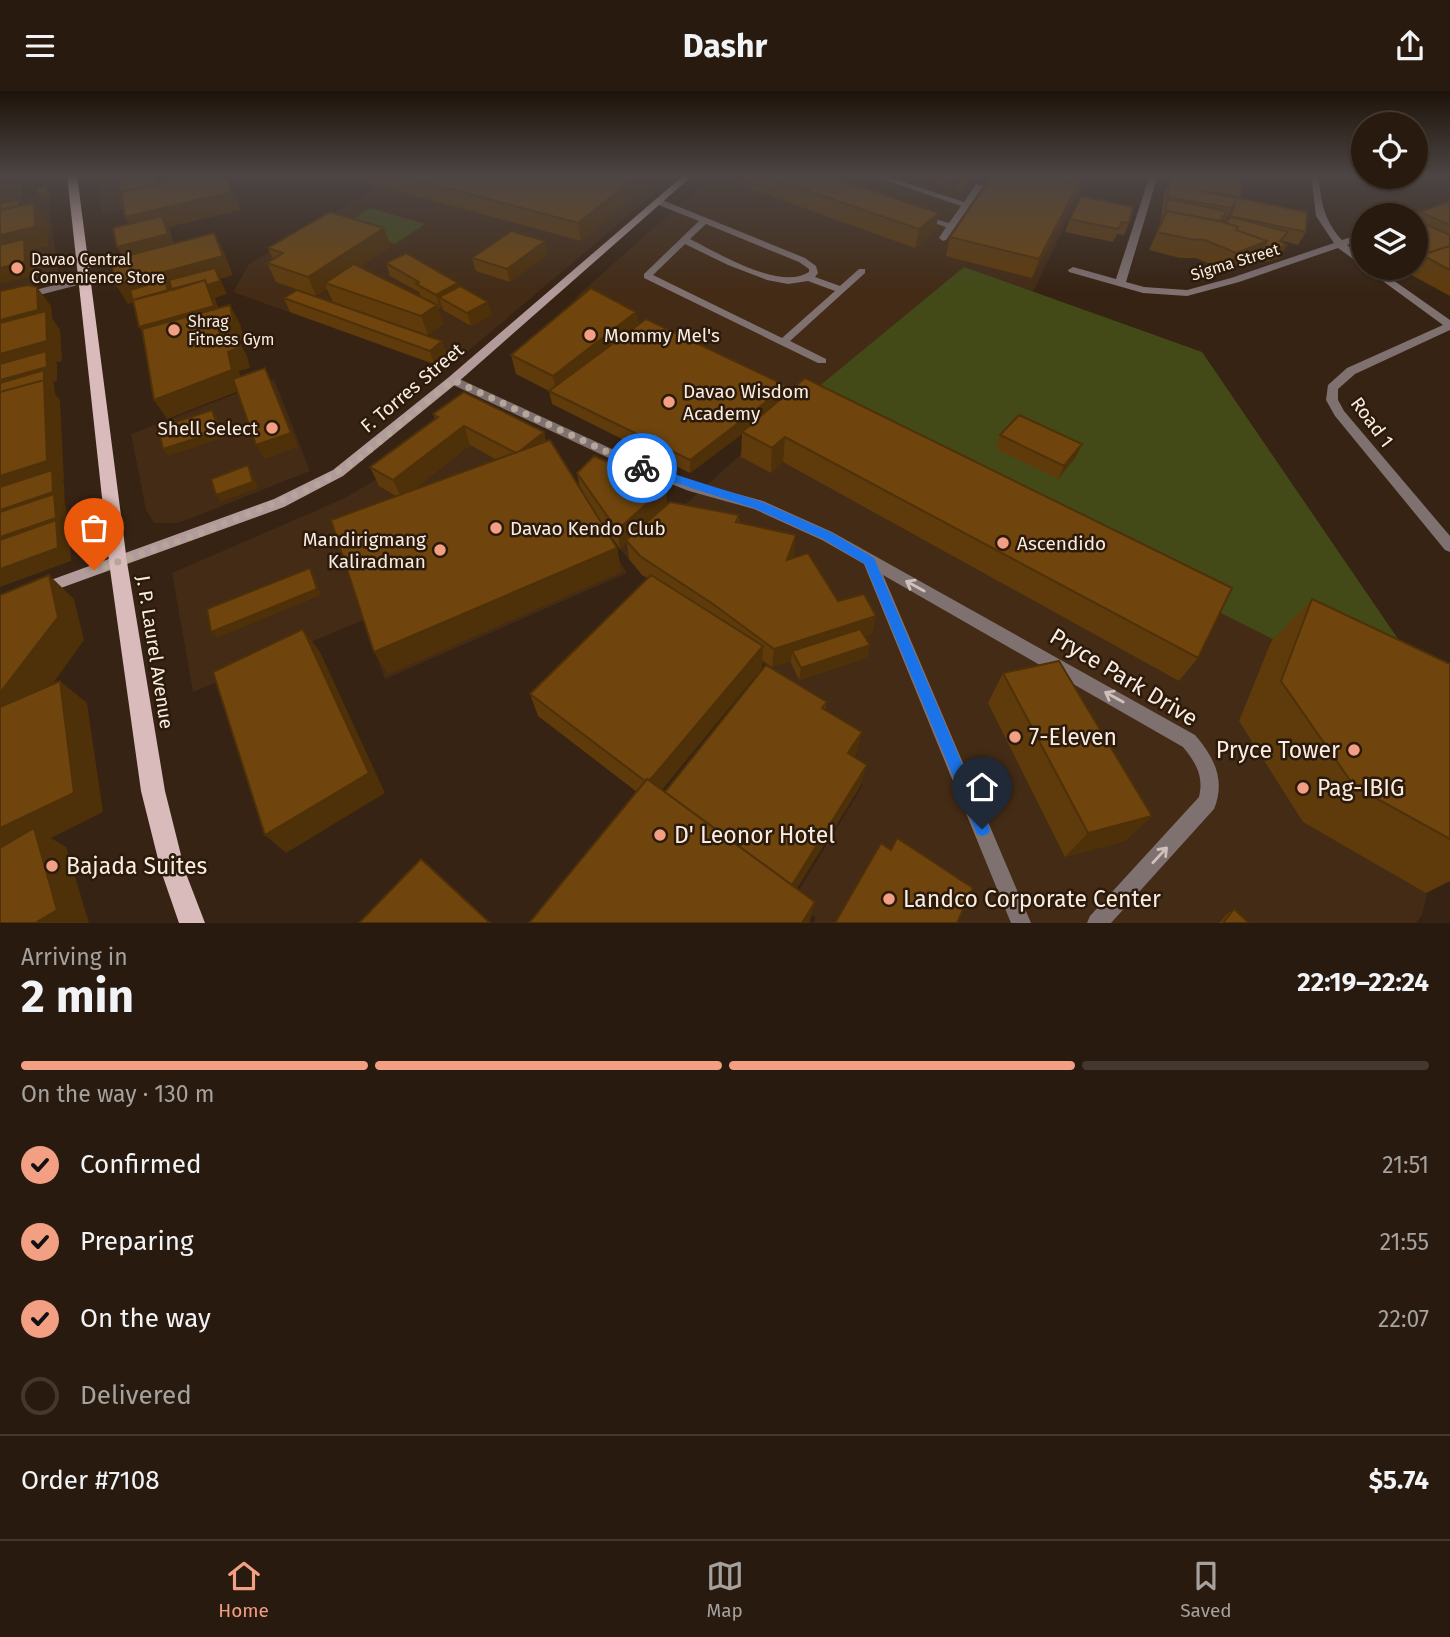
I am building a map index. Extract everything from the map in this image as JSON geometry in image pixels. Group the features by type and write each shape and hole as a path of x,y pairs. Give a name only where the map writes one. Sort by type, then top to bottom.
{"main road":[{"name":"J. P. Laurel Avenue","path":"77,214 118,562 153,791 173,871 192,923"},
{"name":"F. Torres Street","path":"23,596 279,503 326,481 362,456 453,380 644,214"}],"street":[{"path":"1120,283 1142,214"},
{"path":"1319,214 1339,244 1351,254"},
{"name":"Sigma Street","path":"1073,269 1166,293 1204,290 1351,240"},
{"path":"0,302 86,280"},
{"path":"1387,280 1450,326"},
{"name":"Road 1","path":"1450,326 1352,371 1332,389 1332,401 1339,413 1450,546"},
{"name":"Pryce Park Drive","path":"453,380 633,464 675,480 758,505 795,521 1189,741 1210,771 1212,788 1208,802 1097,923"},
{"path":"870,561 1021,923"}],"lane":[{"path":"684,240 782,282 802,282 814,273 813,268 802,260 689,214"},
{"path":"914,214 951,226"},
{"path":"943,238 959,214"},
{"path":"705,221 647,277 822,361"},
{"path":"783,342 862,271"},
{"path":"810,278 841,290"}],"shaded area":[{"path":"0,214 51,214 59,279 0,294"},
{"path":"333,214 630,214 447,369 233,292 249,264"},
{"path":"669,214 1070,214 1033,292 1450,728 1441,835 1422,915 1416,923 813,923 816,918 793,900 863,785 845,772 858,753 820,729 775,673 712,623 642,575 620,549 667,506 678,511 799,402 576,297"},
{"path":"274,379 310,471 177,523 154,523 146,510 131,434"},
{"path":"465,408 553,452 627,573 385,679 363,620 193,692 172,573 345,498 375,480"}],"green space":[{"path":"361,214 390,214 425,224 395,244 340,227"},
{"path":"964,267 1202,352 1450,715 1450,728 800,402"}],"building":[{"path":"0,214 34,214 35,227 0,235"},
{"path":"327,214 336,214 384,228 308,277 267,263 283,253 268,248"},
{"path":"544,214 589,214 578,223"},
{"path":"875,214 938,214 919,229"},
{"path":"966,214 1063,214 1039,259 950,237"},
{"path":"1072,214 1131,214 1129,223 1122,222 1118,229 1070,219"},
{"path":"1166,214 1181,214 1223,222 1238,227 1236,230 1267,241 1236,253 1205,240 1157,232"},
{"path":"1182,214 1225,214 1220,221"},
{"path":"1231,214 1307,214 1306,232 1230,216"},
{"path":"1428,214 1450,214 1450,225 1428,215"},
{"path":"162,216 168,234 117,247 113,228"},
{"path":"1231,217 1288,232 1280,241 1287,245 1272,250 1265,245 1267,241 1236,230 1238,227 1225,223"},
{"path":"1428,225 1450,235 1450,246 1430,252"},
{"path":"511,231 545,241 507,269 472,258"},
{"path":"214,233 223,256 116,285 111,260"},
{"path":"24,239 25,262 0,268 0,245"},
{"path":"1450,246 1450,270 1428,258 1428,253"},
{"path":"406,253 458,283 436,295 386,263"},
{"path":"354,264 437,305 421,316 325,283"},
{"path":"215,268 220,281 207,285 205,280 172,290 169,280"},
{"path":"165,280 168,291 133,300 134,305 130,290"},
{"path":"205,280 214,306 139,327 133,300"},
{"path":"27,285 37,287 38,310 0,320 0,291"},
{"path":"460,286 488,302 467,313 439,297"},
{"path":"591,288 636,312 553,376 511,355"},
{"path":"297,290 442,341 430,351 284,298"},
{"path":"230,305 233,320 217,325 222,340 236,336 239,348 228,352 232,370 154,400 142,329"},
{"path":"46,311 47,341 0,354 0,323"},
{"name":"Davao Wisdom Academy","path":"646,319 787,386 690,460 549,391"},
{"path":"46,351 47,367 0,380 0,364"},
{"path":"265,368 291,433 256,445 233,379"},
{"path":"44,370 44,380 0,392 0,383"},
{"path":"805,378 1232,588 1198,658 785,437 772,448 742,432"},
{"path":"44,380 47,461 0,476 0,392"},
{"path":"464,392 544,432 516,453 464,426 393,480 370,467 438,417 433,414"},
{"path":"212,410 219,431 163,449 158,428"},
{"path":"1019,415 1082,444 1064,466 1000,435"},
{"path":"550,440 617,548 374,652 331,520"},
{"path":"594,456 666,487 617,530 577,473"},
{"path":"248,465 253,482 216,495 211,479"},
{"path":"52,470 53,492 0,510 0,487"},
{"path":"54,494 56,518 0,537 0,512"},
{"path":"670,502 739,515 736,522 796,535 787,560 808,553 838,601 864,594 876,616 774,649 713,604 640,556 626,540"},
{"path":"56,520 58,548 0,569 0,540"},
{"path":"310,568 317,589 211,632 207,609"},
{"path":"49,575 58,617 0,693 0,595"},
{"path":"651,575 763,646 650,780 645,781 530,694"},
{"path":"1312,599 1450,664 1450,839 1354,786 1281,681"},
{"path":"303,629 369,773 265,835 213,672"},
{"path":"860,629 870,645 801,668 792,651"},
{"path":"1059,661 1152,816 1088,833 1003,673"},
{"path":"766,665 827,702 822,708 862,732 848,753 867,765 792,885 665,792"},
{"path":"60,681 74,793 0,828 0,707"},
{"name":"D' Leonor Hotel","path":"647,779 815,902 802,923 529,923"},
{"path":"34,828 57,910 35,923 0,923 0,848"},
{"path":"897,838 973,888 957,923 835,923 881,843 891,850"},
{"path":"421,859 490,923 359,923"},
{"path":"1234,909 1249,923 1223,923"}],"way so far":[{"path":"94,570 204,532 312,488 362,456 453,380 642,468"}],"place":[{"name":"Davao Central Convenience Store","path":"17,268"},
{"name":"Shrag Fitness Gym","path":"174,330"},
{"name":"Mommy Mel's","path":"590,335"},
{"name":"Davao Wisdom Academy","path":"669,402"},
{"name":"Shell Select","path":"272,428"},
{"name":"Davao Kendo Club","path":"496,528"},
{"name":"Ascendido","path":"1003,543"},
{"name":"Mandirigmang Kaliradman","path":"440,550"},
{"name":"7-Eleven","path":"1015,737"},
{"name":"Pryce Tower","path":"1354,750"},
{"name":"Pag-IBIG","path":"1303,788"},
{"name":"D' Leonor Hotel","path":"660,835"},
{"name":"Bajada Suites","path":"52,866"},
{"name":"Landco Corporate Center","path":"889,899"}],"route":[{"path":"642,468 694,487 758,505 827,536 870,561 982,829"}]}
